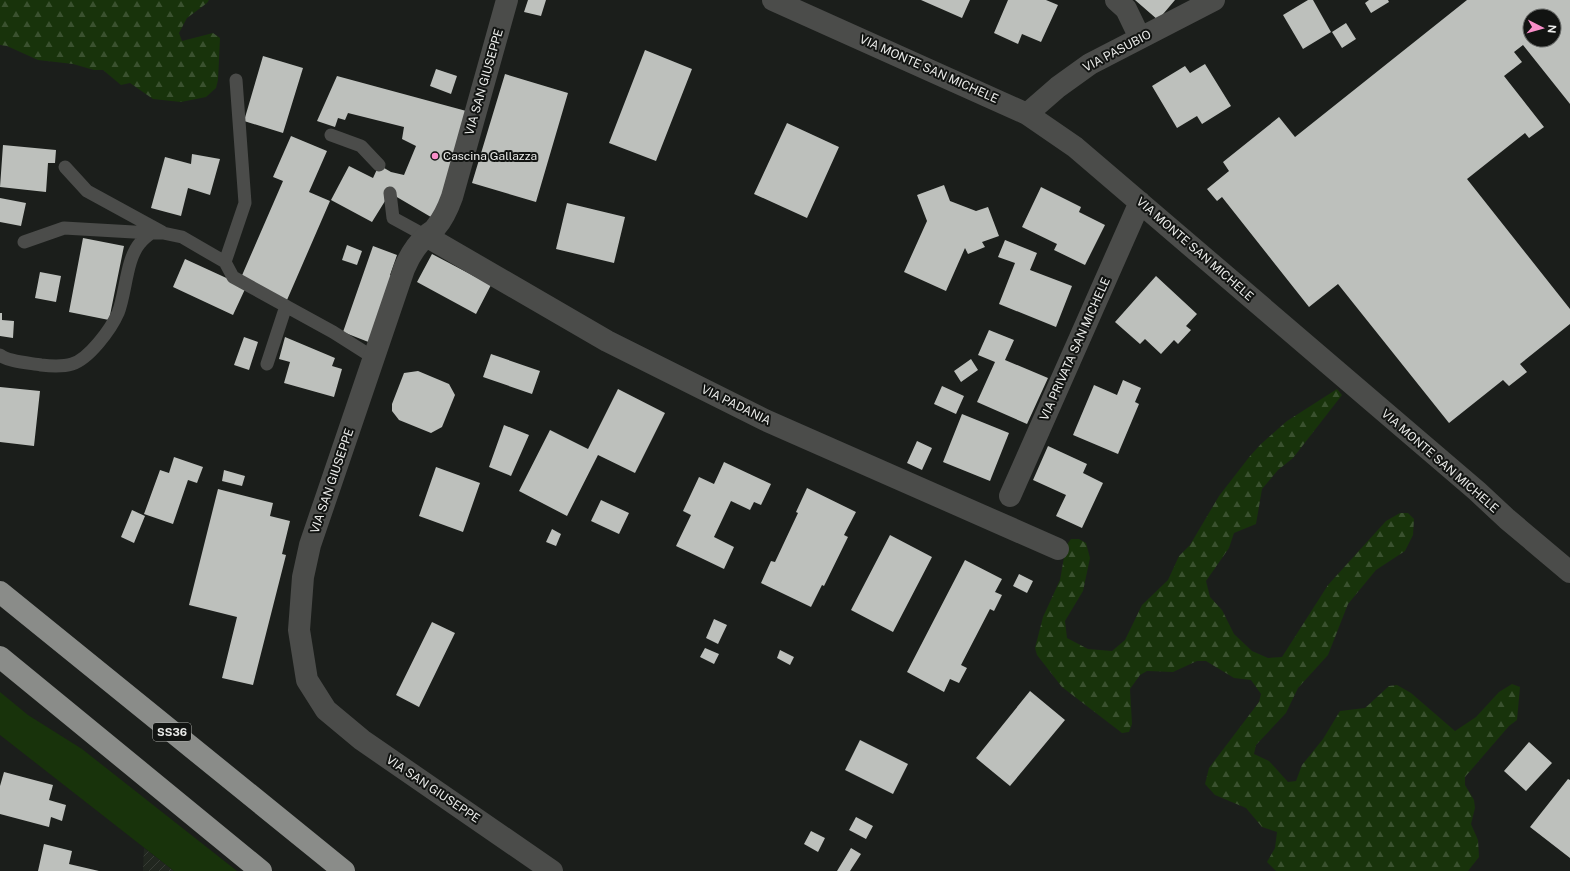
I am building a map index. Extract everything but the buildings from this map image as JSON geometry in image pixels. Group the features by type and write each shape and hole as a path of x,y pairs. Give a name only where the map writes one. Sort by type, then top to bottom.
{"highway":[{"name":"SS36","path":"0,592 344,871"},
{"path":"0,657 261,871"}],"street":[{"name":"VIA SAN GIUSEPPE","path":"507,0 446,215 410,256 404,269 310,545 303,577 299,630 307,680 326,710 362,740 552,871"},
{"name":"VIA MONTE SAN MICHELE","path":"773,0 1027,114 1075,147 1570,572"},
{"path":"1116,0 1126,10 1140,38"},
{"name":"VIA PASUBIO","path":"1027,114 1047,95 1090,64 1214,0"},
{"name":"VIA PRIVATA SAN MICHELE","path":"1010,496 1140,202"},
{"name":"VIA PADANIA","path":"426,236 607,341 765,420 1058,549"}],"lane":[{"path":"226,262 245,203 236,80"},
{"path":"331,135 361,146 379,165"},
{"path":"65,167 86,191 157,233"},
{"path":"390,193 393,218 426,236"},
{"path":"24,242 64,228 157,233 182,237 226,262 233,278 333,332 374,358"},
{"path":"0,355 3,358 26,363 54,366 72,364 90,352 107,331 118,313 131,261 139,244 157,233"},
{"path":"267,364 286,306"},
{"path":"0,663 34,684"}],"shaded area":[{"path":"144,848 174,871 143,871"}],"green space":[{"path":"0,0 209,0 187,18 179,33 182,41 213,33 220,38 218,80 216,88 206,97 181,102 153,99 130,83 121,85 103,70 94,70 73,64 38,60 7,46 0,45"},
{"path":"1337,389 1342,395 1293,458 1278,470 1262,489 1256,524 1234,533 1229,548 1206,581 1210,597 1222,610 1234,634 1252,651 1268,658 1282,657 1328,585 1386,521 1400,513 1408,513 1414,519 1413,535 1405,551 1376,570 1348,604 1328,655 1298,688 1286,713 1256,745 1254,754 1269,761 1288,782 1296,781 1302,765 1323,739 1340,711 1365,708 1389,686 1397,685 1411,693 1455,731 1476,717 1499,692 1512,684 1520,687 1517,720 1509,726 1465,777 1465,785 1474,800 1475,808 1471,824 1478,840 1479,857 1468,871 1276,871 1267,862 1275,848 1277,832 1262,827 1246,808 1215,795 1205,784 1209,768 1259,702 1261,694 1251,680 1234,678 1206,661 1197,661 1173,672 1147,671 1140,675 1130,689 1132,724 1129,732 1122,733 1062,687 1037,655 1035,648 1043,617 1060,580 1066,546 1071,539 1079,539 1086,543 1090,558 1083,591 1065,621 1067,638 1088,649 1112,651 1125,640 1142,605 1168,580 1179,556 1190,545 1219,496 1250,456 1287,421"},
{"path":"0,692 28,715 82,749 237,871 174,871 0,735"}],"place":[{"name":"Cascina Gallazza","path":"435,156"}]}
